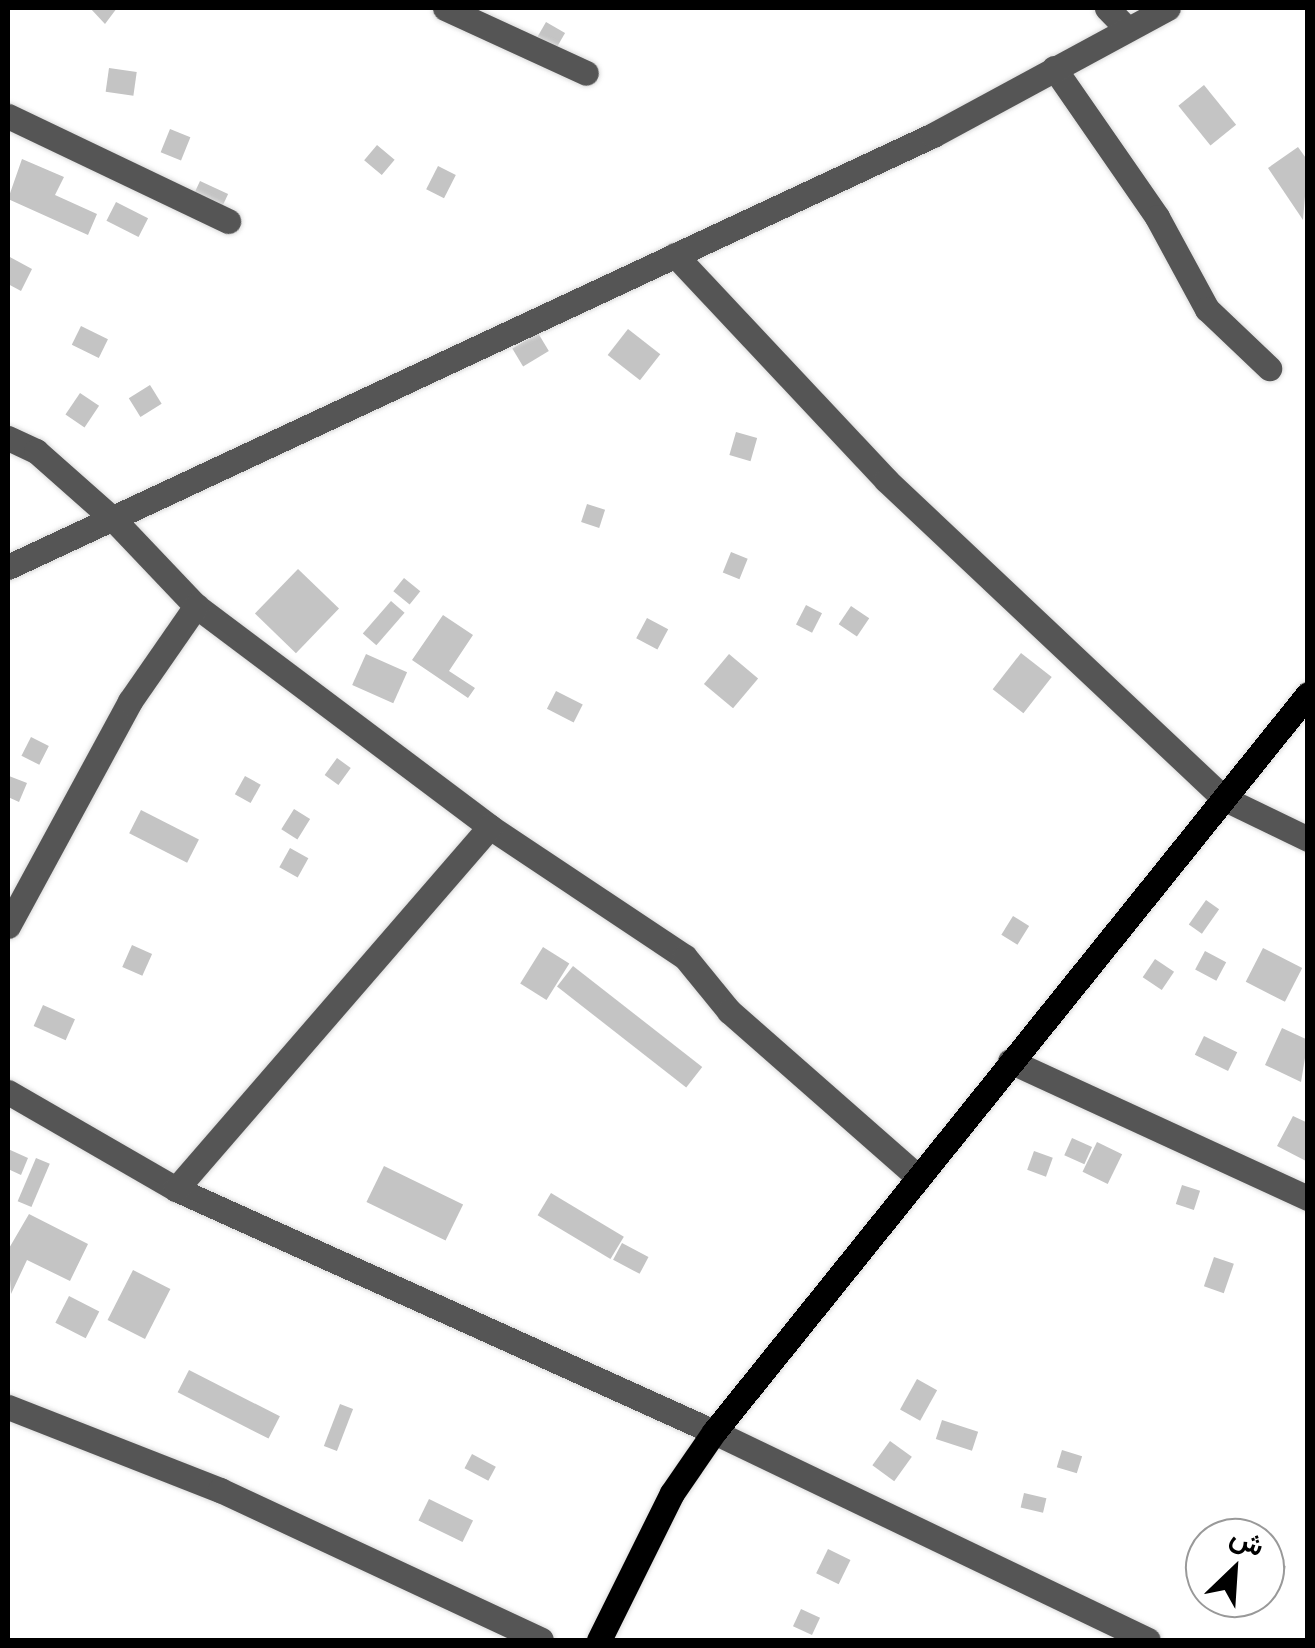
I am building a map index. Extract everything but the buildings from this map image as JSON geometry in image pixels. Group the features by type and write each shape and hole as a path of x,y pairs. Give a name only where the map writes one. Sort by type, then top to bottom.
{"main road":[{"path":"599,1640 672,1493 714,1432 1308,694"}],"street":[{"path":"445,8 586,73"},
{"path":"1107,8 1127,29"},
{"path":"8,566 115,520 933,135 1168,8"},
{"path":"1054,68 1156,217 1206,309 1270,368"},
{"path":"8,116 228,220"},
{"path":"675,256 886,480 1223,798 1308,839"},
{"path":"8,438 36,451 115,520 196,606 490,827 685,957 729,1010 917,1176"},
{"path":"8,926 130,701 196,606"},
{"path":"176,1189 490,827"},
{"path":"1010,1061 1308,1198"},
{"path":"8,1092 176,1189 714,1432 1148,1640"},
{"path":"8,1406 220,1490 542,1640"}]}
